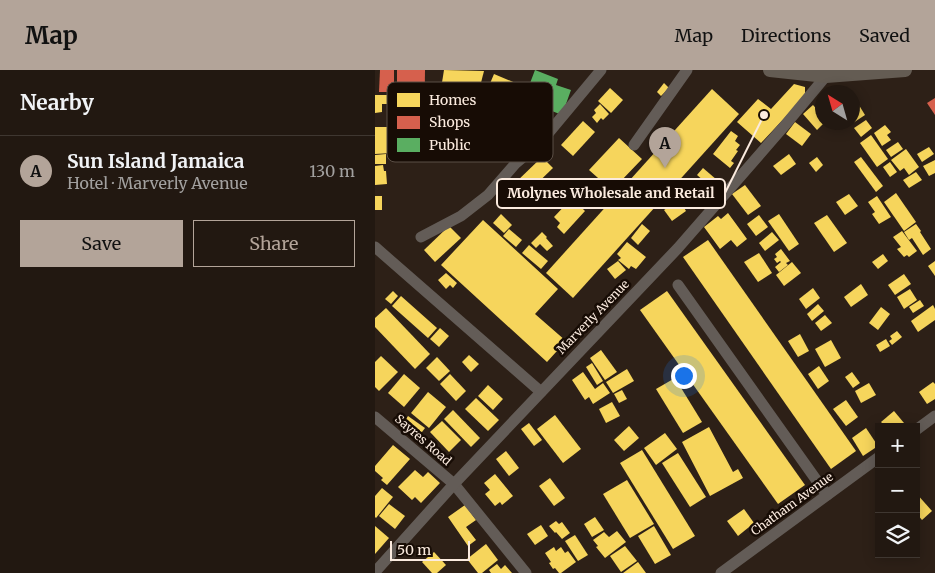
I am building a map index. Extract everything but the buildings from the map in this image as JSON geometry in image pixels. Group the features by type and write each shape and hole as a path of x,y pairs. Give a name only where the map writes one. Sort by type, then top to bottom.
{"main road":[{"path":"770,70 826,76 905,70"}],"street":[{"path":"553,128 601,70"},
{"path":"634,145 687,70"},
{"name":"Marverly Avenue","path":"375,572 454,484 678,248 826,76"},
{"path":"421,236 461,216 488,195 517,162"},
{"path":"375,247 541,392"},
{"path":"678,285 827,495"},
{"path":"920,427 935,416"},
{"name":"Sayres Road","path":"375,417 454,484 526,573"},
{"name":"Chatham Avenue","path":"721,573 875,460"}],"place":[{"name":"Molynes Wholesale and Retail","path":"764,115"},
{"name":"Sun Island Jamaica","path":"665,168"}]}
